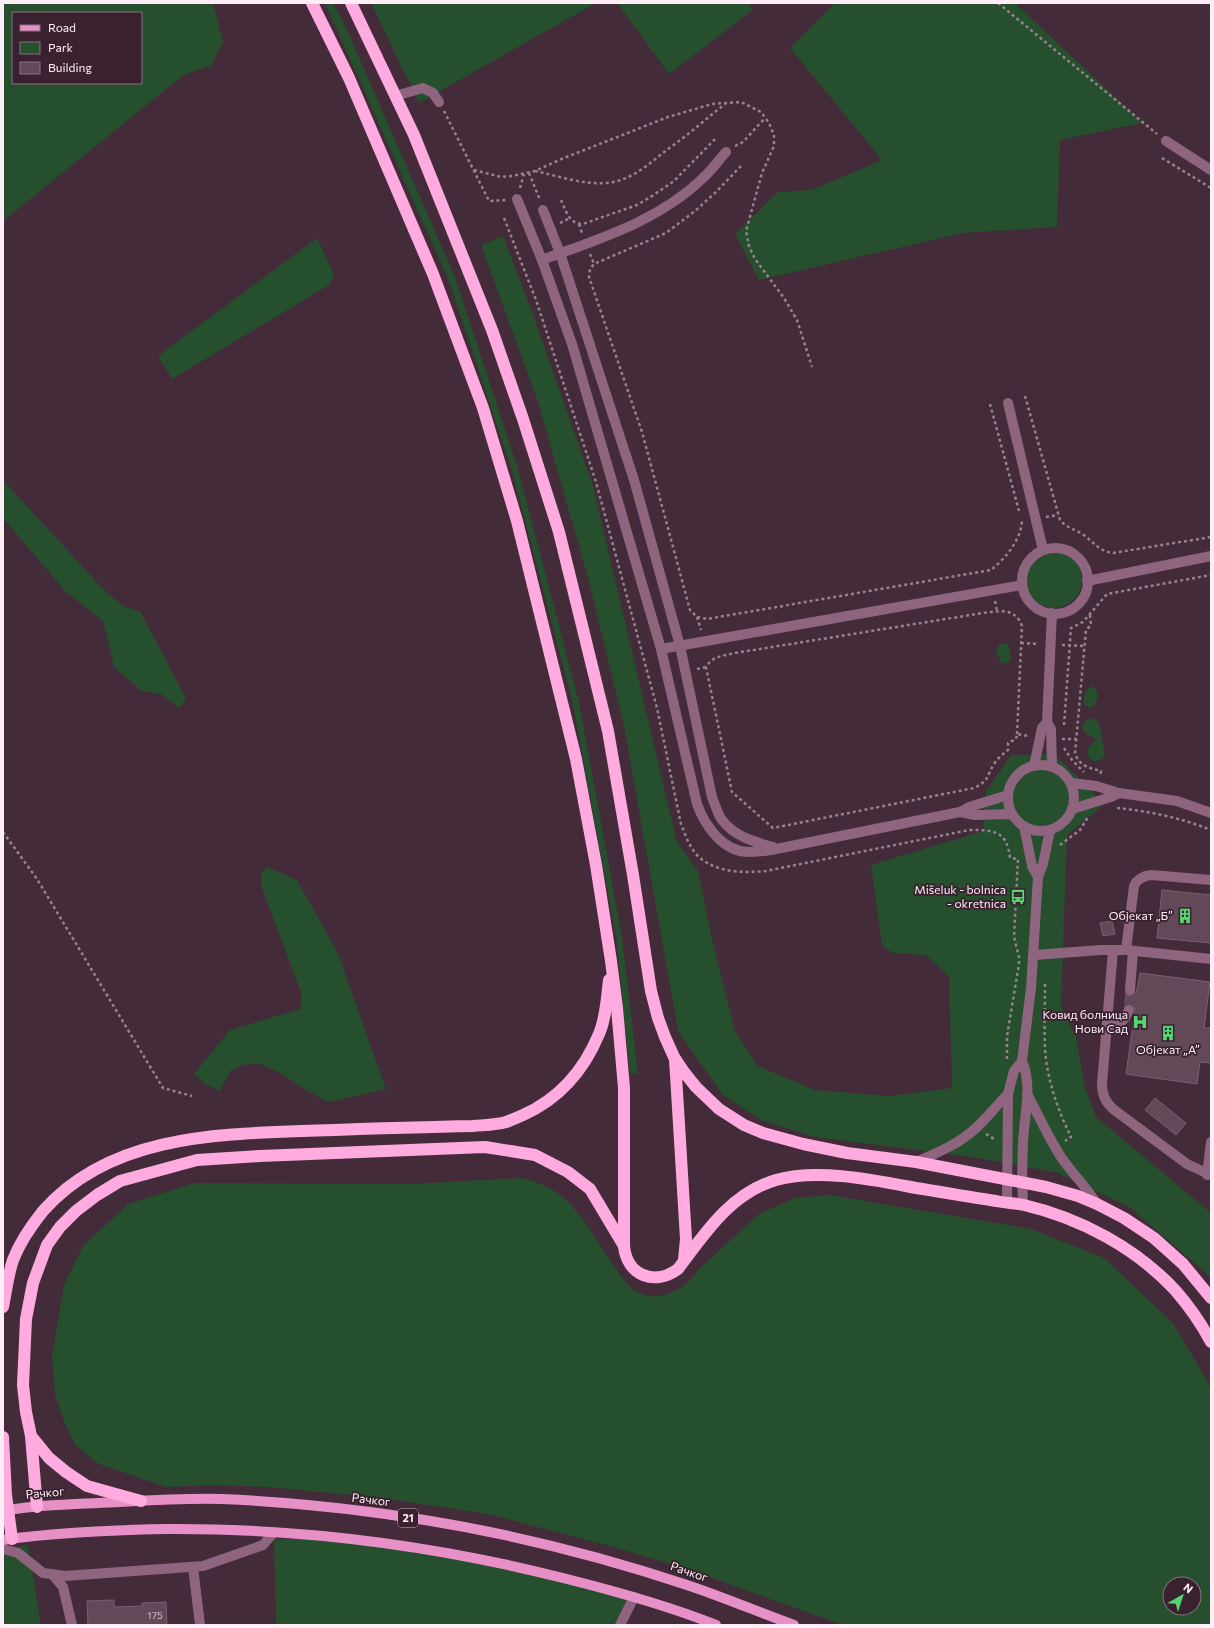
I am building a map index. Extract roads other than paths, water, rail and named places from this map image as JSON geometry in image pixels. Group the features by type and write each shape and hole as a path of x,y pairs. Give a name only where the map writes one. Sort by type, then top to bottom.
{"highway":[{"path":"312,3 349,78 433,274 483,408 517,521 576,759 596,865 611,961 624,1088 624,1246 627,1259 632,1266 644,1276 659,1278 666,1276 678,1269 725,1210 738,1199 763,1184 798,1175 816,1174 873,1180 1023,1205 1049,1212 1095,1231 1148,1265 1175,1290 1195,1314 1211,1342"},
{"path":"351,3 414,135 492,330 523,419 559,532 608,731 633,875 650,991 658,1018 674,1057 696,1087 707,1099 719,1109 744,1125 763,1133 803,1144 847,1153 916,1162 1008,1179 1061,1191 1097,1204 1124,1218 1154,1238 1183,1264 1211,1298"},
{"path":"3,1307 13,1260 34,1222 60,1193 80,1178 101,1166 124,1156 184,1139 226,1134 473,1126 507,1122 532,1111 558,1094 575,1076 599,1034 606,1000 611,961"},
{"path":"674,1057 686,1239 684,1261"},
{"path":"37,1507 31,1436 26,1412 23,1385 26,1319 33,1283 47,1245 60,1227 76,1211 97,1195 120,1181 197,1160 485,1147 535,1155 568,1172 590,1189 624,1246"},
{"path":"31,1436 49,1458 86,1486 141,1501"},
{"path":"3,1437 7,1540"}],"main road":[{"name":"Рачког","path":"6,1510 65,1504 220,1499 380,1513 442,1523 552,1546 689,1585 794,1625"},
{"name":"21","path":"7,1540 33,1535 138,1530 214,1529 274,1532 385,1542 440,1550 537,1571 634,1597 716,1625"}],"street":[{"path":"395,96 423,88 433,93 439,102"},
{"path":"1166,141 1211,170"},
{"path":"542,260 638,223 656,214 702,179 726,152"},
{"path":"517,199 542,260 572,344 661,649 697,804 702,816 714,835 734,849 748,852 779,848 960,812 969,807 1008,795"},
{"path":"543,210 560,253 634,480 680,646 712,797 722,819 734,832 753,842 779,848"},
{"path":"1008,403 1044,550"},
{"path":"1054,548 1064,549 1074,554 1081,561 1086,571 1087,581 1086,592 1073,608 1063,612 1052,613 1041,610 1032,604 1025,596 1022,585 1022,574 1026,564 1034,555 1044,550 1054,548"},
{"path":"1087,581 1211,556"},
{"path":"661,649 1022,585"},
{"path":"1052,613 1047,722 1051,729 1052,767"},
{"path":"1034,766 1042,728 1047,722"},
{"path":"1034,766 1052,767 1066,777 1071,783 1074,800 1072,809 1064,822 1050,830 1032,830 1024,826 1012,814 1008,795 1013,781 1018,774 1034,766"},
{"path":"1071,783 1096,786 1120,793 1177,801 1211,813"},
{"path":"1072,809 1120,793"},
{"path":"960,812 975,815 1012,814"},
{"path":"1024,826 1032,866 1038,877"},
{"path":"1023,1205 1023,1144 1027,1094 1026,1070 1022,1061 1034,955 1038,877 1043,864 1050,830"},
{"path":"1130,990 1130,951 1136,882 1145,876 1150,875 1211,880"},
{"path":"1034,955 1113,950 1211,959"},
{"path":"1113,950 1102,1084 1103,1097 1107,1104 1187,1164 1209,1175 1211,1142"},
{"path":"1107,1024 1118,1025 1125,1018 1129,1010"},
{"path":"1007,1203 1008,1094 1014,1071 1022,1061"},
{"path":"916,1162 948,1147 976,1128 1008,1094"},
{"path":"1027,1094 1065,1162 1090,1192 1097,1204"},
{"path":"3,1549 18,1553 43,1573 65,1576 202,1566 264,1545 274,1532"},
{"path":"193,1567 200,1625"},
{"path":"52,1574 63,1586 72,1625"},
{"path":"620,1625 634,1597"}],"tunnel":[{"path":"1129,1010 1130,990"}],"place":[{"name":"Mišeluk - bolnica - okretnica","path":"1018,897"},
{"name":"Објекат „Б”","path":"1185,916"},
{"name":"Ковид болница Нови Сад","path":"1140,1022"},
{"name":"Објекат „А”","path":"1168,1033"}]}
